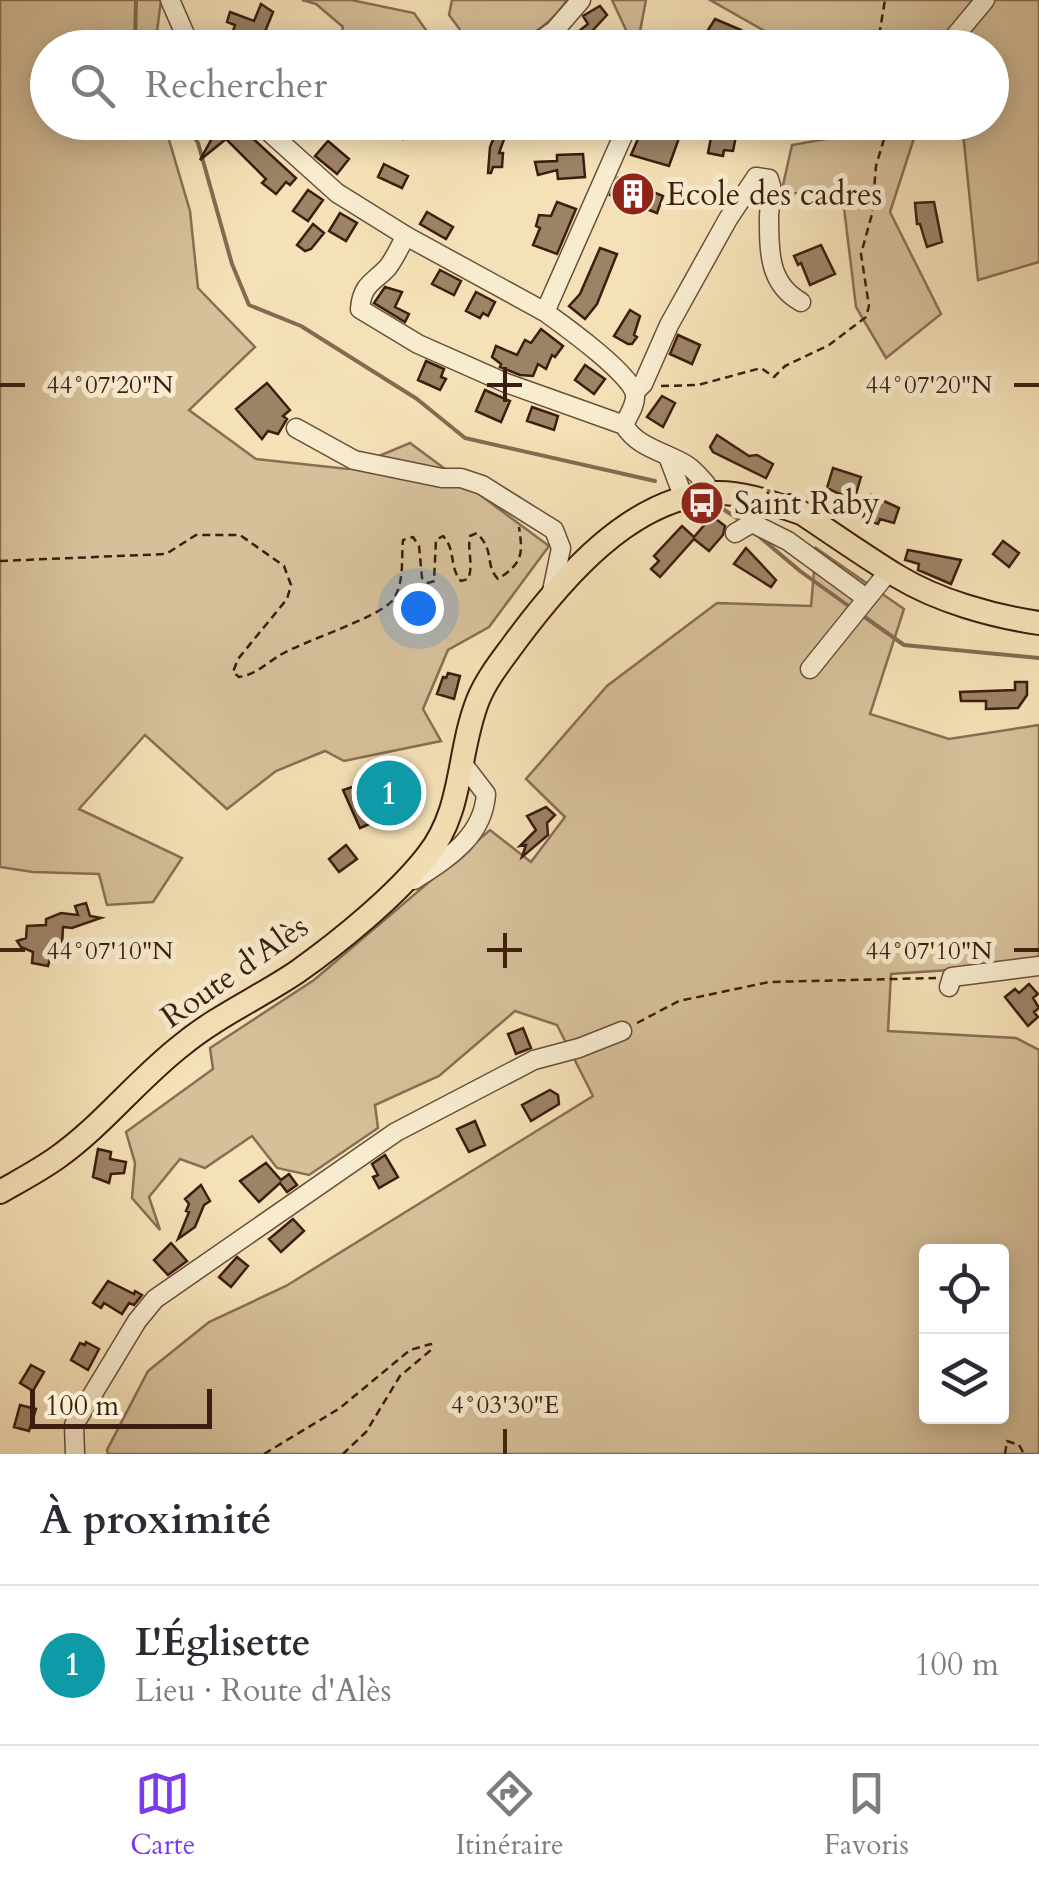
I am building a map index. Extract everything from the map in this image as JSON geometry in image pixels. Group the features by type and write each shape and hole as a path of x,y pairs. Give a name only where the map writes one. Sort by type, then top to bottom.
{"main road":[{"path":"600,549 608,535 652,498 706,484 737,486 776,499 804,514 921,588 996,614 1039,623"},
{"path":"600,549 648,514 694,496 737,494 804,514"},
{"name":"Route d'Alès","path":"0,1192 60,1156 183,1043 299,970 392,893 427,856 446,828 478,699 492,673 551,596 600,549"},
{"path":"921,588 983,598 1039,615"}],"street":[{"path":"170,0 183,30"},
{"path":"555,30 581,0"},
{"path":"960,30 985,0"},
{"path":"278,140 337,194 545,312 586,342 635,392 624,425"},
{"path":"545,312 621,140"},
{"path":"635,392 643,384 668,325 756,178 769,178 774,191 769,216 775,280 786,294 801,302"},
{"path":"406,236 386,269 373,277 360,309 418,344 506,383 624,425 630,436 684,464 706,484"},
{"path":"296,428 354,460 482,485 554,530 562,548 551,596"},
{"path":"669,458 680,488"},
{"path":"743,528 788,541 865,599"},
{"path":"810,668 889,570"},
{"path":"951,982 1039,966"},
{"path":"75,1454 74,1425 137,1321 155,1299 396,1132 524,1065 622,1031"}],"path":[{"path":"880,30 885,0"},
{"path":"0,561 166,554 196,535 240,535 284,566 291,586 286,598 238,659 233,672 240,677 392,601 402,574 404,540 414,537 419,546 422,578 428,583 434,582 436,575 436,540 443,536 450,543 456,574 461,580 468,579 472,570 468,546 470,536 477,533 488,545 492,572 498,578 514,569 522,550 519,526"},
{"path":"622,1031 679,1001 770,982 951,982"},
{"path":"264,1454 340,1408 410,1350 431,1344 431,1350 400,1376 366,1432 343,1454"},
{"path":"1005,1454 1008,1441 1019,1445 1024,1454"}],"shaded area":[{"path":"0,0 161,0 157,30 30,30 30,140 169,140 190,211 198,288 255,347 189,410 256,459 348,469 410,443 549,546 489,627 448,650 423,709 441,741 344,761 325,751 276,771 227,809 145,735 79,809 182,858 153,902 107,905 99,874 0,867"},
{"path":"302,0 351,0 414,13 426,30 342,30 316,4"},
{"path":"452,0 567,0 538,30 460,30 449,15"},
{"path":"612,0 646,0 640,30 626,30"},
{"path":"710,0 1039,0 1039,262 978,280 964,140 1009,140 1009,30 763,30"},
{"path":"820,140 913,140 890,212 941,314 886,358 856,307 842,191 781,194 792,145"},
{"path":"816,548 904,609 870,714 949,739 1039,725 1039,957 891,974 888,1031 1016,1038 1039,1050 1039,1454 108,1454 148,1371 209,1322 286,1286 593,1096 557,1025 515,1011 439,1076 375,1105 378,1128 309,1175 277,1168 252,1136 205,1168 180,1159 149,1197 160,1230 132,1198 135,1163 126,1132 213,1069 210,1048 314,980 490,830 531,862 565,817 526,779 607,686 717,603 811,606"}],"building":[{"path":"261,4 273,12 266,30 233,30 235,25 227,22 230,12 254,21"},
{"path":"600,6 607,15 593,30 580,30 588,24 583,16"},
{"path":"715,19 741,30 708,30"},
{"path":"211,140 225,140 200,160"},
{"path":"227,140 255,140 296,178 290,185 286,182 276,194 262,183 266,179"},
{"path":"493,140 504,140 499,153 503,153 502,167 493,167 488,173"},
{"path":"638,140 678,140 669,166 631,155"},
{"path":"710,140 735,140 733,151 724,150 723,156 708,153"},
{"path":"328,141 349,159 337,174 315,156"},
{"path":"583,154 585,177 558,179 557,170 538,175 535,162 557,161 557,155"},
{"path":"384,164 408,176 402,188 378,177"},
{"name":"Ecole des cadres","path":"618,178 663,196 657,213 610,195"},
{"path":"308,190 323,200 308,221 293,211"},
{"path":"557,202 576,209 557,254 533,245 540,228 536,226 539,215 551,216"},
{"path":"934,202 942,242 927,247 917,224 915,203"},
{"path":"427,212 453,227 446,239 420,224"},
{"path":"340,213 357,223 346,241 329,231"},
{"path":"313,224 324,233 305,251 297,245"},
{"path":"821,245 835,274 810,285 794,256"},
{"path":"600,248 617,254 597,304 585,319 569,306 580,294"},
{"path":"440,270 461,281 454,295 432,284"},
{"path":"385,287 402,292 395,307 409,314 405,322 374,303"},
{"path":"476,292 495,302 488,316 483,313 480,318 466,311"},
{"path":"630,310 640,316 634,335 637,337 628,344 614,336"},
{"path":"541,329 563,346 555,357 552,355 546,369 538,364 533,376 520,375 500,367 492,357 496,346 517,355 525,340 531,343"},
{"path":"678,335 700,345 692,364 670,354"},
{"path":"426,361 444,369 441,377 446,379 440,390 418,380"},
{"path":"585,365 605,379 594,394 575,380"},
{"path":"267,383 290,410 283,416 287,419 278,434 268,431 262,439 236,409"},
{"path":"485,390 510,401 501,422 476,411"},
{"path":"662,396 675,403 663,427 647,417"},
{"path":"532,407 558,416 554,430 527,421"},
{"path":"717,435 749,456 757,455 773,464 766,478 713,452 710,447"},
{"path":"833,468 861,477 855,497 827,488"},
{"path":"871,495 899,508 894,523 880,519 878,524 863,519"},
{"path":"712,516 725,526 723,535 709,551 694,539 660,577 651,569 659,561 654,556 682,526 694,537"},
{"path":"1003,541 1019,553 1009,567 993,554"},
{"path":"746,548 776,580 771,587 734,564"},
{"path":"908,550 961,560 951,584 905,560"},
{"path":"448,673 460,676 454,699 437,694"},
{"path":"1015,682 1027,682 1027,695 1018,708 986,709 986,701 961,701 960,692 1015,690"},
{"path":"399,777 410,779 418,790 389,805 392,814 360,828 343,790 374,780 377,787"},
{"path":"546,807 555,815 547,823 548,835 522,857 526,845 520,846 536,830 527,816"},
{"path":"346,845 357,859 339,872 329,859"},
{"path":"86,903 90,916 101,918 72,928 63,927 66,956 51,955 48,966 32,963 33,952 17,941 26,938 27,926 46,925 46,919 61,913 78,915 75,906"},
{"path":"1029,984 1038,994 1033,998 1039,1008 1034,1012 1038,1017 1028,1026 1005,997 1015,989 1019,993"},
{"path":"523,1028 531,1048 516,1054 508,1034"},
{"path":"550,1090 558,1095 559,1104 531,1121 522,1105"},
{"path":"475,1121 485,1145 469,1152 457,1129"},
{"path":"98,1149 111,1152 110,1159 126,1162 124,1173 111,1174 109,1183 93,1177"},
{"path":"385,1155 398,1177 379,1188 372,1164"},
{"path":"266,1163 281,1180 289,1174 297,1185 287,1192 280,1183 259,1202 240,1181"},
{"path":"201,1185 210,1201 204,1205 195,1227 178,1239 189,1212 185,1199"},
{"path":"293,1219 304,1231 281,1252 269,1239"},
{"path":"171,1243 187,1261 168,1275 154,1260"},
{"path":"237,1257 248,1266 231,1287 219,1277"},
{"path":"108,1281 142,1295 134,1305 129,1303 122,1314 104,1303 101,1308 93,1303"},
{"path":"80,1343 99,1349 88,1370 71,1360"},
{"path":"31,1365 44,1372 33,1391 20,1383"},
{"path":"20,1405 36,1409 29,1431 14,1427"}],"waterway":[{"path":"135,30 136,0"},
{"path":"196,140 232,264 249,305 301,326 417,399 465,438 655,481"},
{"path":"715,504 740,520"},
{"path":"755,533 850,607"},
{"path":"862,615 904,645 1039,658"}],"place":[{"name":"Ecole des cadres","path":"633,194"},
{"name":"Saint Raby","path":"702,503"},
{"name":"L'Églisette","path":"389,793"}]}
